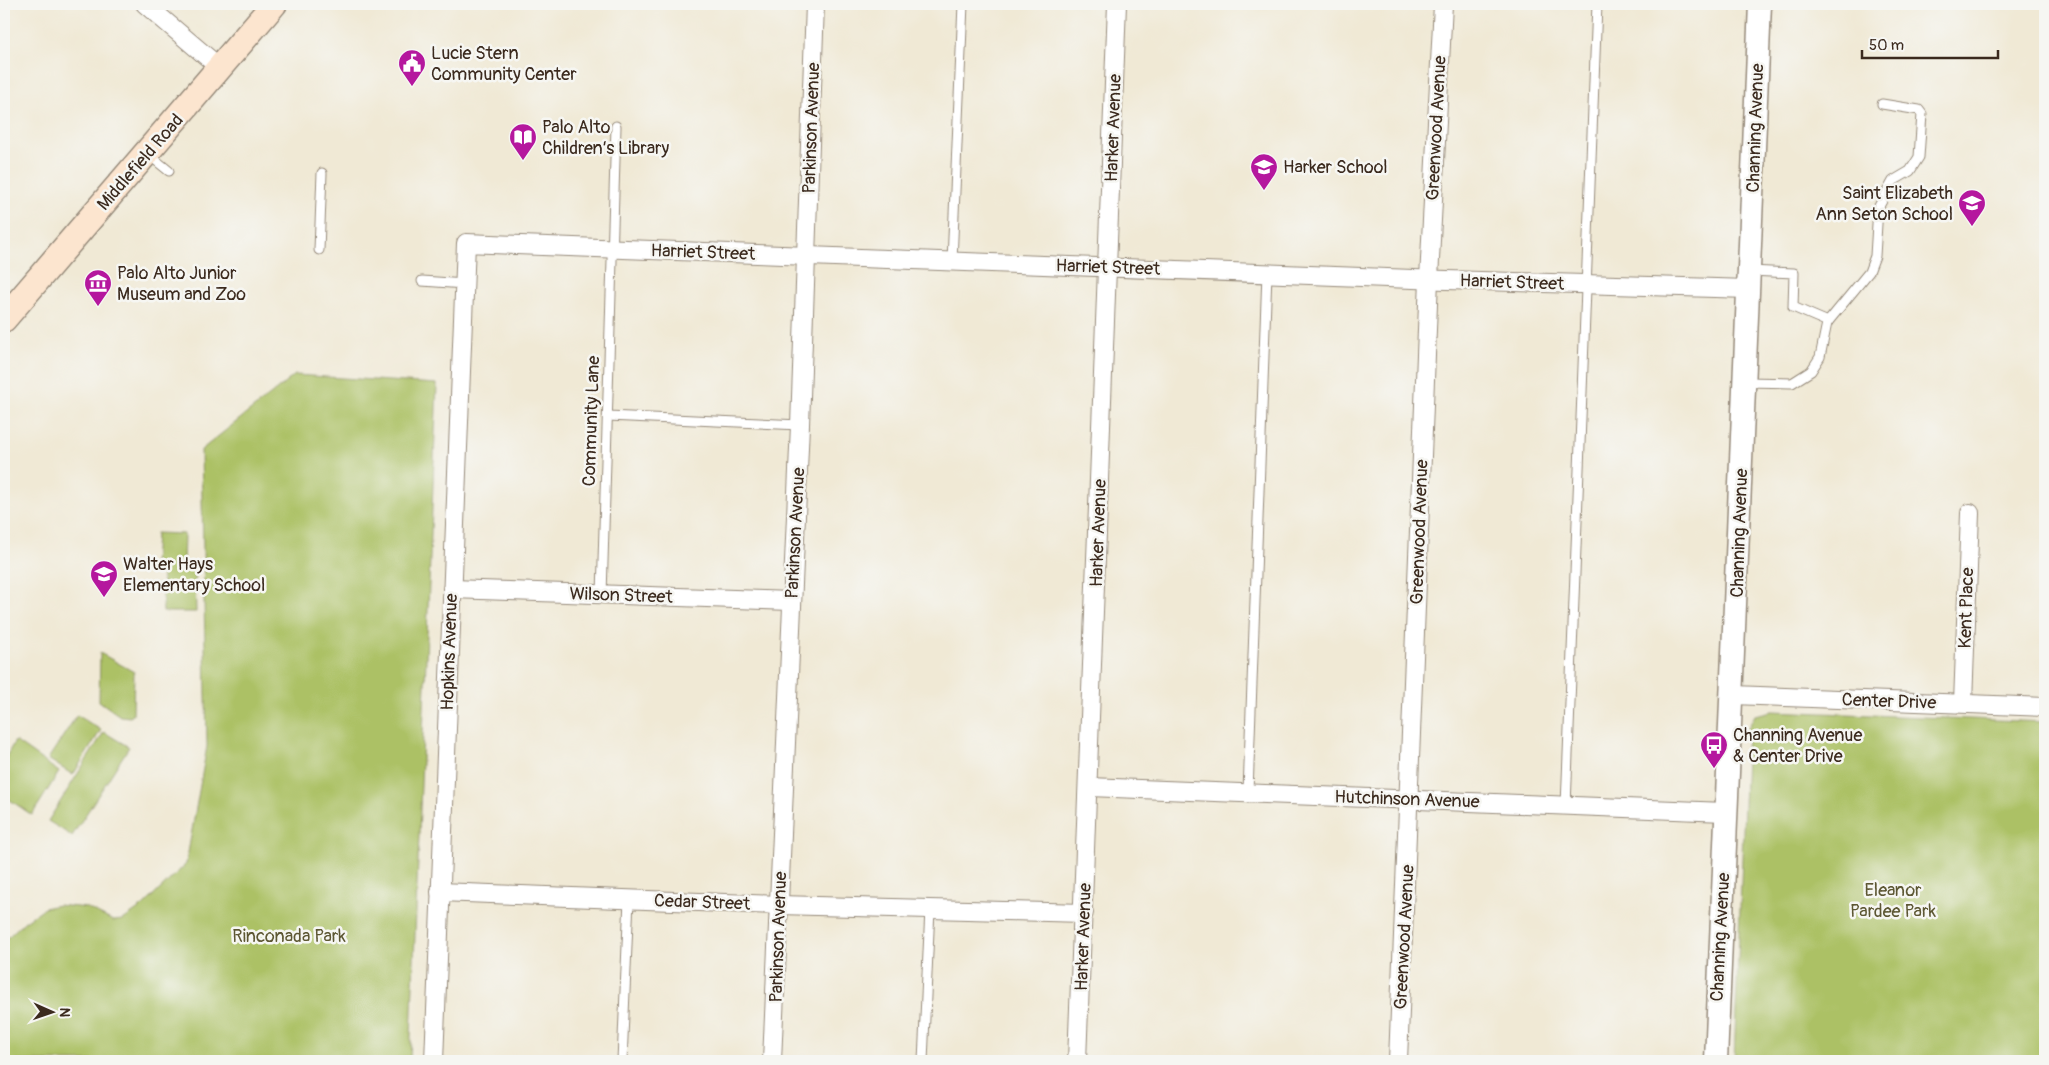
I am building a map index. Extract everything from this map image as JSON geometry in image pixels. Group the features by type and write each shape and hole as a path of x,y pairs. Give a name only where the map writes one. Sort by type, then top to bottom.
{"main road":[{"name":"Middlefield Road","path":"4,319 274,4"}],"street":[{"path":"145,4 220,68"},
{"name":"Parkinson Avenue","path":"772,1061 800,425 815,4"},
{"name":"Harker Avenue","path":"1078,1061 1117,4"},
{"name":"Greenwood Avenue","path":"1398,1061 1429,279 1443,4"},
{"name":"Channing Avenue","path":"1716,1061 1760,4"},
{"name":"Harriet Street","path":"466,243 1586,285 1749,280"},
{"name":"Hopkins Avenue","path":"434,1061 466,243"},
{"name":"Kent Place","path":"1963,703 1970,513"},
{"name":"Wilson Street","path":"452,589 791,601"},
{"name":"Center Drive","path":"1732,695 2045,707"},
{"name":"Hutchinson Avenue","path":"1089,787 1726,812"},
{"name":"Cedar Street","path":"440,892 779,905 1084,913"}],"lane":[{"path":"952,261 963,4"},
{"path":"1566,806 1597,4"},
{"path":"1745,382 1792,383 1811,371 1820,357 1828,322 1870,272 1874,256 1878,208 1893,181 1910,171 1919,157 1922,114 1914,107 1882,104"},
{"name":"Community Lane","path":"602,595 616,126"},
{"path":"147,153 169,171"},
{"path":"319,250 322,173"},
{"path":"1248,792 1267,273"},
{"path":"1749,280 1794,273 1793,307 1828,322"},
{"path":"422,281 465,284"},
{"path":"608,416 800,425"},
{"path":"622,1061 629,899"},
{"path":"923,1061 930,909"}],"green space":[{"name":"Rinconada Park","path":"295,375 437,384 410,1061 4,1061 4,941 24,922 44,908 58,905 87,908 113,921 123,920 143,906 186,864 207,746 201,450"},
{"path":"156,533 184,534 183,567 195,568 196,612 163,612 162,566 154,566"},
{"path":"100,653 134,672 133,715 130,717 120,716 99,701"},
{"name":"Eleanor Pardee Park","path":"1772,711 2045,722 2045,1061 1734,1061 1747,730 1755,715"},
{"path":"77,715 101,730 73,775 48,759"},
{"path":"104,732 129,747 72,836 48,821"},
{"path":"15,741 59,772 32,815 4,796 4,760"}],"place":[{"name":"Lucie Stern Community Center","path":"412,87"},
{"name":"Palo Alto Children’s Library","path":"523,161"},
{"name":"Harker School","path":"1264,191"},
{"name":"Saint Elizabeth Ann Seton School","path":"1972,227"},
{"name":"Palo Alto Junior Museum and Zoo","path":"98,307"},
{"name":"Walter Hays Elementary School","path":"104,598"},
{"name":"Channing Avenue & Center Drive","path":"1714,769"}]}
